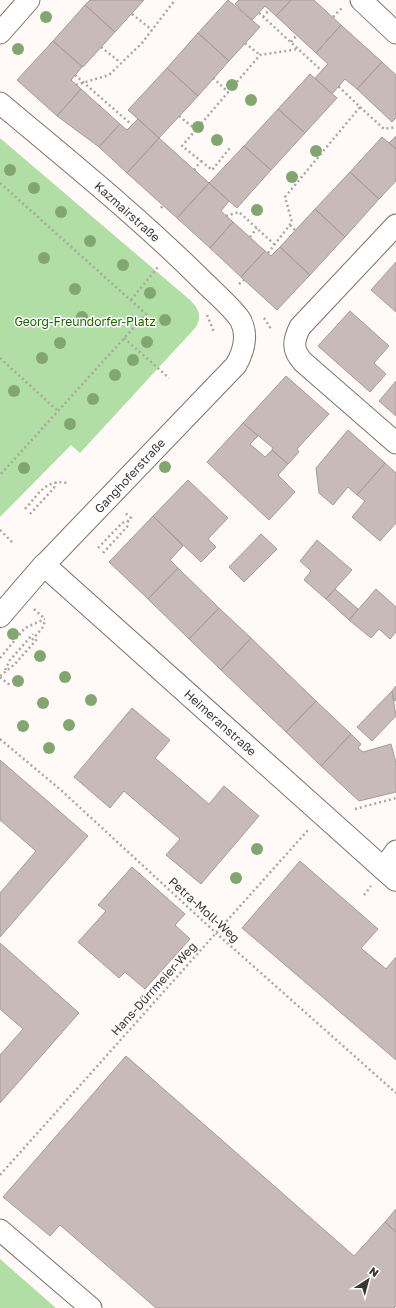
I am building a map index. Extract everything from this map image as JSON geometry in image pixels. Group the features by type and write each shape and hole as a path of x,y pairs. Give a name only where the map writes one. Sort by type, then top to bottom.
{"street":[{"path":"0,33 29,0"},
{"path":"361,0 396,33"},
{"name":"Kazmairstraße","path":"0,103 97,185 195,273 241,320 245,330"},
{"path":"396,225 300,327 294,344 296,354 396,443"},
{"name":"Ganghoferstraße","path":"0,616 44,565 236,365 242,354 245,330"},
{"name":"Heimeranstraße","path":"44,565 390,875"},
{"path":"390,875 396,851"},
{"path":"0,1230 91,1308"}],"path":[{"path":"76,84 109,75 142,43 175,0"},
{"path":"263,17 270,10"},
{"path":"259,13 322,71"},
{"path":"132,14 152,30"},
{"path":"291,42 297,36"},
{"path":"245,43 260,55"},
{"path":"101,48 121,63"},
{"path":"230,148 212,170 182,146 260,55 298,49"},
{"path":"75,75 85,82 132,125"},
{"path":"213,78 228,92"},
{"path":"338,86 384,129 396,127"},
{"path":"268,253 292,222 285,197 360,107"},
{"path":"179,116 195,130"},
{"path":"194,170 201,161"},
{"path":"0,183 146,314 0,475"},
{"path":"226,216 239,212 274,244"},
{"path":"290,225 295,230"},
{"path":"250,237 257,228"},
{"path":"131,300 158,267"},
{"path":"239,284 244,280"},
{"path":"205,310 214,332"},
{"path":"124,338 169,378"},
{"path":"0,358 58,410"},
{"path":"30,514 54,488 56,481"},
{"path":"25,509 49,483 56,481 67,483"},
{"path":"103,553 127,527 128,521 131,518 121,509"},
{"path":"98,548 122,522 128,521"},
{"path":"0,530 13,543"},
{"path":"0,658 25,628 45,619 43,627 32,640"},
{"path":"11,686 0,677 10,660 33,634"},
{"path":"4,672 15,664 38,638"},
{"name":"Petra-Moll-Weg","path":"0,739 62,791 216,933 396,1093"},
{"path":"355,809 396,798"},
{"name":"Hans-Dürrmeier-Weg","path":"0,1175 322,815"}],"green space":[{"name":"Georg-Freundorfer-Platz","path":"0,138 190,300 196,306 199,313 199,319 196,327 80,453 71,445 0,517"},
{"path":"0,1259 56,1308 0,1308"}],"building":[{"path":"90,0 144,0 115,32 85,5"},
{"path":"228,0 260,27 229,61 198,33"},
{"path":"239,0 291,0 276,16 265,6 252,20 235,4"},
{"path":"291,0 314,0 341,25 316,53 276,16"},
{"path":"85,5 115,32 83,67 53,41"},
{"path":"341,25 382,62 357,89 345,79 332,94 315,78 328,64 316,53"},
{"path":"198,33 229,61 198,96 167,68"},
{"path":"53,41 82,67 71,80 81,89 57,116 17,80"},
{"path":"382,62 396,75 396,118 392,122 357,89"},
{"path":"167,68 198,96 159,138 128,110"},
{"path":"310,74 337,98 305,133 278,109"},
{"path":"81,89 120,124 99,147 57,116"},
{"path":"278,109 305,133 271,170 244,146"},
{"path":"138,119 159,138 127,173 99,147 120,124 127,130"},
{"path":"396,136 396,149 389,143"},
{"path":"382,137 396,149 396,181 379,199 350,172"},
{"path":"159,138 209,183 177,218 127,173"},
{"path":"244,146 271,170 237,208 209,183"},
{"path":"350,172 379,199 345,237 315,209"},
{"path":"209,183 229,201 221,211 233,222 210,248 177,218"},
{"path":"315,209 345,237 310,275 280,247"},
{"path":"233,222 265,251 241,277 210,248"},
{"path":"280,247 310,275 277,310 241,277 265,251 271,256"},
{"path":"396,262 396,312 371,290"},
{"path":"350,311 389,346 374,363 386,374 370,392 318,346"},
{"path":"286,376 329,414 297,449 299,452 288,464 272,450 273,448 243,423"},
{"path":"396,381 396,416 379,401"},
{"path":"243,423 258,436 250,444 265,457 272,450 288,464 278,475 295,492 269,520 207,462"},
{"path":"348,430 385,463 357,495 348,487 333,505 319,493 316,468"},
{"path":"385,463 396,473 396,523 380,541 352,517 365,501 357,495"},
{"path":"188,480 228,518 208,539 216,547 201,562 153,516"},
{"path":"153,516 183,546 170,560 178,568 148,599 109,562"},
{"path":"261,534 277,549 244,582 229,567"},
{"path":"317,540 352,570 326,599 304,580 311,571 300,561"},
{"path":"178,568 219,608 189,639 148,599"},
{"path":"335,589 358,609 349,620 326,599"},
{"path":"376,589 396,607 396,632 390,639 379,629 371,638 349,620"},
{"path":"219,608 251,638 221,670 189,639"},
{"path":"251,638 316,701 286,732 221,670"},
{"path":"396,686 396,700 394,701 392,691"},
{"path":"392,691 396,716 372,741 357,727"},
{"path":"316,701 351,734 321,766 286,732"},
{"path":"132,708 170,740 155,758 209,804 224,786 259,816 201,884 166,855 180,839 124,791 110,808 74,777"},
{"path":"351,734 361,744 358,748 363,752 391,744 396,763 396,792 359,801 321,766"},
{"path":"0,760 88,836 0,937 0,893 36,851 0,820"},
{"path":"300,861 378,929 361,948 386,969 396,957 396,1060 242,928"},
{"path":"132,867 185,914 175,925 190,939 145,989 125,972 119,978 78,942 106,911 98,905"},
{"path":"0,943 79,1013 0,1103 0,1055 23,1029 0,1009"},
{"path":"126,1056 354,1256 385,1222 396,1232 396,1306 394,1308 156,1308 60,1225 50,1236 3,1197"},
{"path":"396,1209 396,1232 385,1222"}]}
